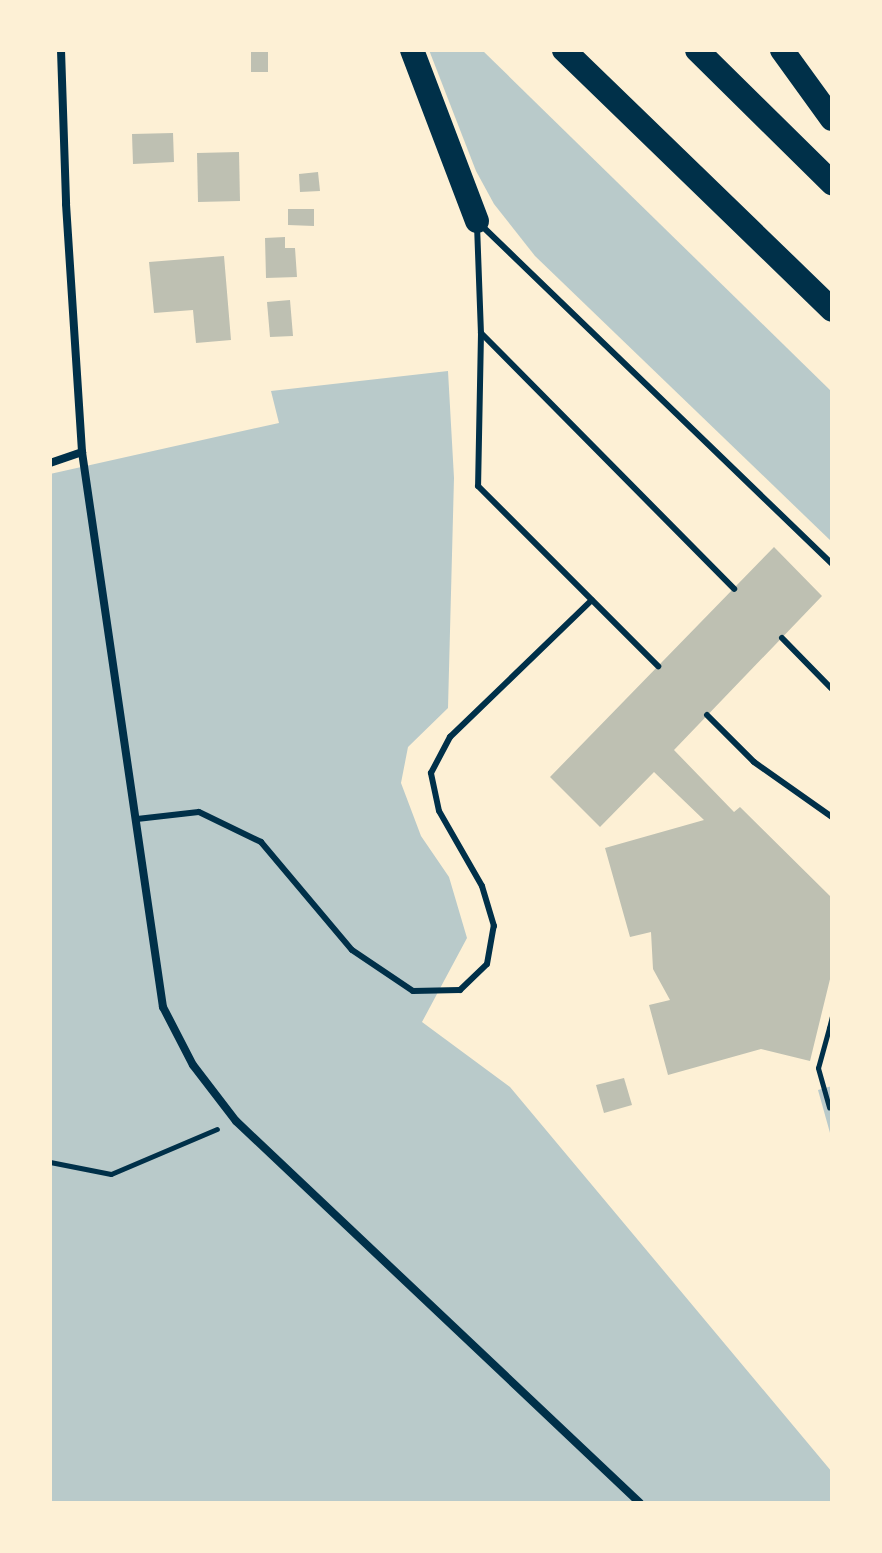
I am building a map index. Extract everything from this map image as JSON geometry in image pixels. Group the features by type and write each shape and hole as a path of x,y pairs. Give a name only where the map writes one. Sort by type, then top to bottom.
{"highway":[{"path":"412,50 477,221"},
{"path":"564,50 832,310"},
{"path":"697,50 832,183"},
{"path":"782,50 832,119"}],"street":[{"path":"61,50 66,204 82,452 163,1007 193,1065 236,1121 640,1503"},
{"path":"50,463 82,452"}],"lane":[{"path":"477,221 481,333 478,486 658,666"},
{"path":"477,221 832,564"},
{"path":"481,333 734,589"},
{"path":"137,819 199,812 261,842 352,950 413,991 460,990 487,964 494,926 482,886 439,811 431,773 450,737 592,600"},
{"path":"782,638 832,689"},
{"path":"707,715 754,762 832,817"}],"path":[{"path":"829,1107 818,1068 832,1016"},
{"path":"50,1162 111,1174 236,1121"}],"shaded area":[{"path":"429,50 482,50 832,392 832,542 535,256 494,204 476,171"},
{"path":"448,371 454,478 448,708 408,747 401,783 421,836 449,877 467,938 422,1022 510,1087 832,1472 832,1503 50,1503 50,474 279,423 271,391"},
{"path":"832,1086 832,1140 818,1090"}],"building":[{"path":"251,51 268,51 268,72 251,72"},
{"path":"173,133 174,162 133,164 132,134"},
{"path":"239,152 240,201 198,202 197,153"},
{"path":"318,172 320,191 300,192 299,174"},
{"path":"288,209 314,209 314,226 288,225"},
{"path":"285,237 285,248 295,248 297,277 266,278 265,238"},
{"path":"224,256 231,340 196,343 193,310 154,313 149,262"},
{"path":"290,300 293,336 270,337 267,302"},
{"path":"774,547 822,596 674,750 734,812 740,807 832,898 832,971 810,1061 761,1049 668,1075 649,1005 670,1000 653,969 651,932 630,937 605,848 704,820 654,772 600,827 550,777"},
{"path":"624,1078 632,1105 604,1113 596,1085"}]}
